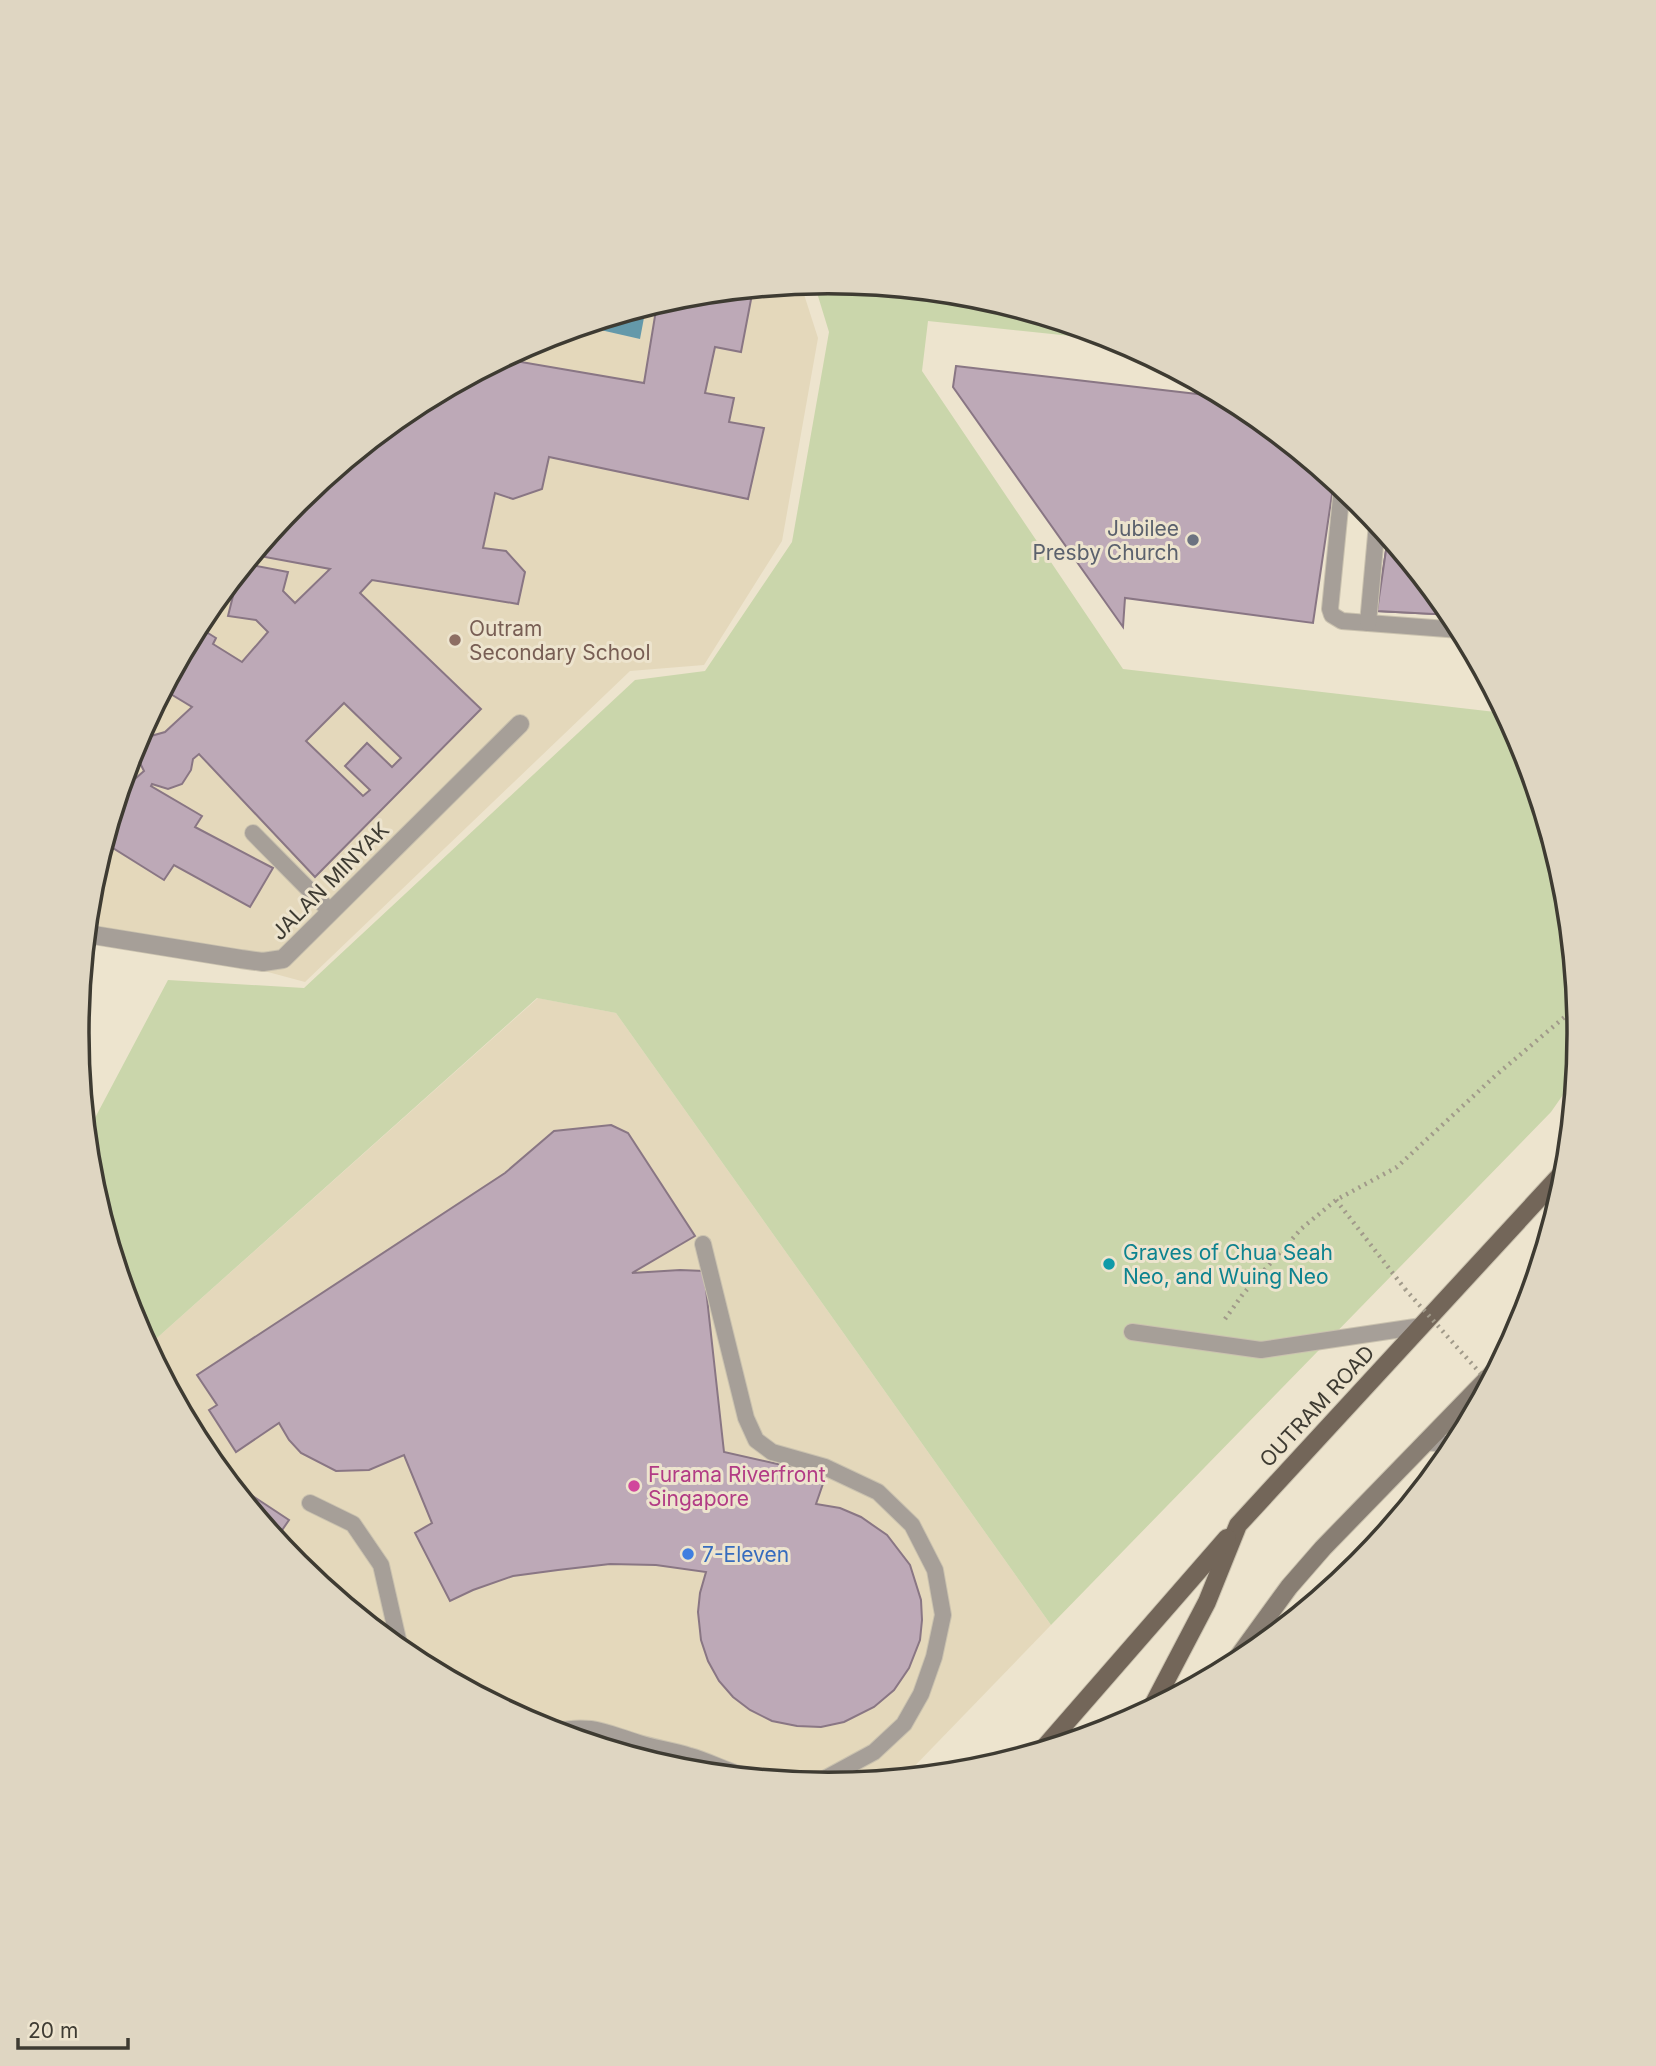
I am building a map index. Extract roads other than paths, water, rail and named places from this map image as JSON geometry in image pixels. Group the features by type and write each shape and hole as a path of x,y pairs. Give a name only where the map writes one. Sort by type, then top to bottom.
{"main road":[{"name":"OUTRAM ROAD","path":"1159,1694 1206,1602 1238,1525 1551,1186"},
{"path":"1253,1637 1282,1596 1323,1548 1473,1392"},
{"path":"1054,1736 1238,1525"}],"street":[{"name":"JALAN MINYAK","path":"96,935 241,959 283,960 520,723"}],"lane":[{"path":"1341,502 1330,609 1336,619 1446,629"},
{"path":"1368,623 1376,538"},
{"path":"253,833 331,912"},
{"path":"703,1244 746,1418 756,1440 772,1452 825,1467 878,1492 912,1525 935,1570 943,1615 934,1657 915,1704 904,1724 874,1752 838,1772"},
{"path":"1132,1332 1261,1350 1422,1326"},
{"path":"1425,1442 1441,1444"},
{"path":"310,1503 353,1524 381,1565 396,1632"},
{"path":"575,1727 596,1728 702,1761"}],"water":[{"path":"644,317 640,339 601,330"}],"place":[{"name":"Jubilee Presby Church","path":"1193,540"},
{"name":"Outram Secondary School","path":"455,640"},
{"name":"Graves of Chua Seah Neo, and Wuing Neo","path":"1109,1264"},
{"name":"Furama Riverfront Singapore","path":"634,1486"},
{"name":"7-Eleven","path":"688,1554"}]}
